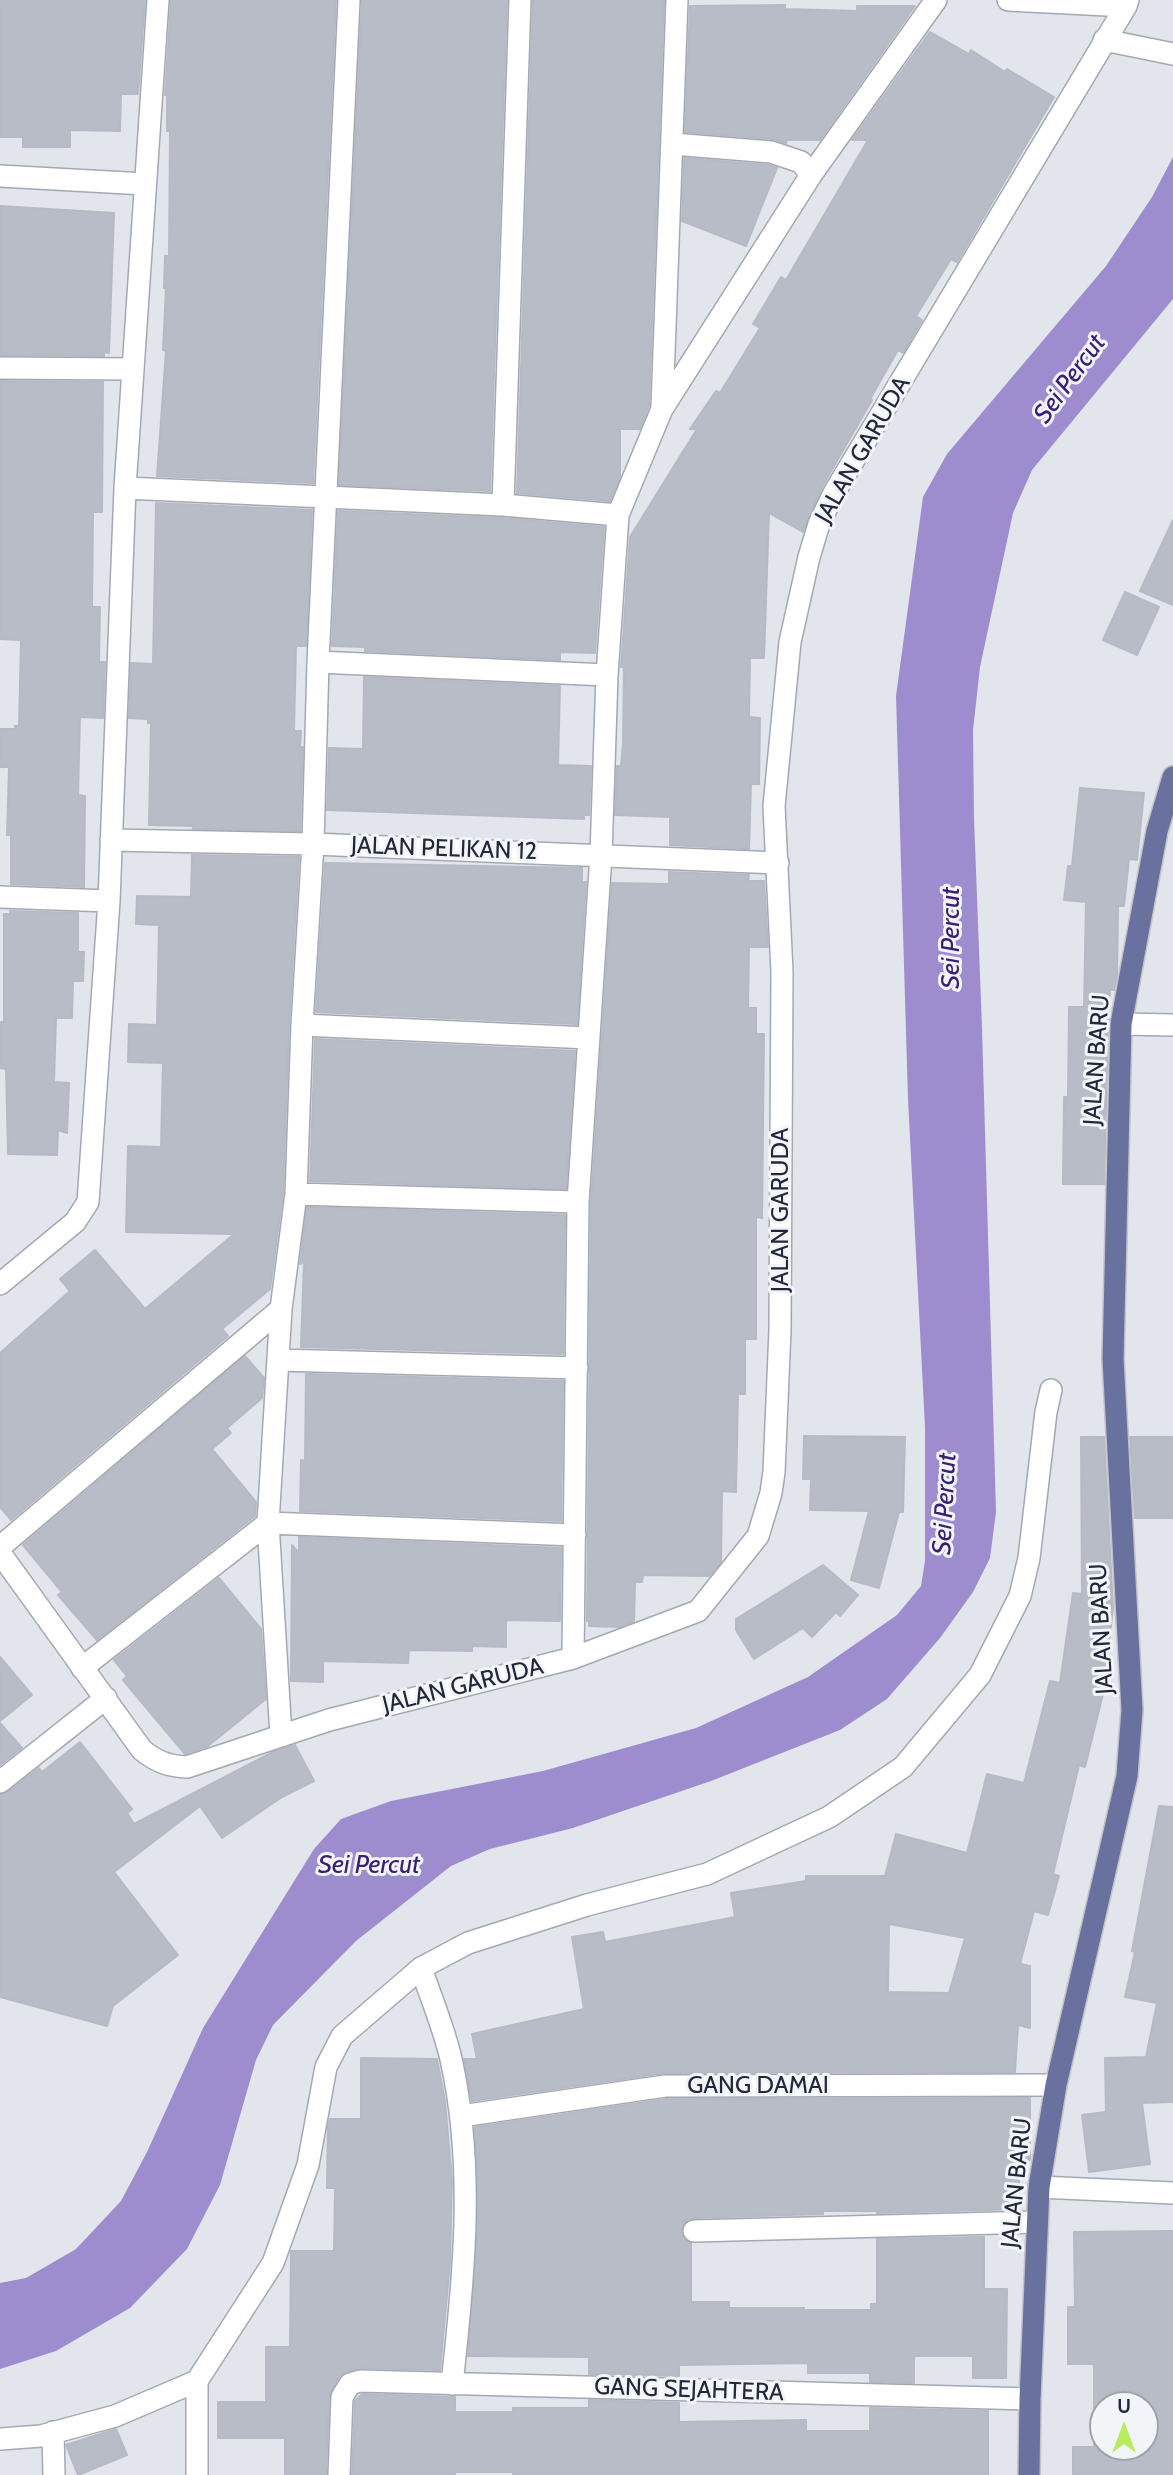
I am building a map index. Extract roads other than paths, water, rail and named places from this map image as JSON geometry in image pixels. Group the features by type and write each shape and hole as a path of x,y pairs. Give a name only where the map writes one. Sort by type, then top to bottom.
{"main road":[{"name":"JALAN BARU","path":"1029,2475 1039,2187 1056,2085 1127,1776 1132,1710 1113,1359 1121,1024 1157,831 1173,777"}],"street":[{"path":"0,1284 75,1222 88,1202 109,901 125,488 159,0"},
{"path":"281,1736 268,1523 281,1309 296,1194 349,0"},
{"path":"503,505 520,0"},
{"path":"662,409 677,0"},
{"path":"573,1658 578,1202 601,855 607,675 618,515 662,409 811,175 936,0"},
{"path":"1008,0 1127,3"},
{"name":"JALAN GARUDA","path":"0,1553 142,1750 155,1760 170,1766 187,1767 329,1720 573,1658 698,1611 758,1536 771,1493 774,1472 780,1316 782,972 774,806 790,642 809,557 819,524 834,493 1127,3"},
{"path":"1104,40 1169,54"},
{"path":"673,144 771,152 801,162 811,175"},
{"path":"0,176 145,184"},
{"path":"0,368 133,369"},
{"path":"125,488 503,505 618,515"},
{"path":"318,662 607,675"},
{"name":"JALAN PELIKAN 12","path":"111,840 313,844 778,863"},
{"path":"0,897 109,901"},
{"path":"1121,1024 1173,1025"},
{"path":"302,1026 589,1038"},
{"path":"296,1194 578,1202"},
{"path":"0,1547 281,1309"},
{"path":"279,1360 577,1368"},
{"path":"197,2475 197,2381 273,2263 308,2165 326,2067 342,2036 421,1968 468,1943 587,1905 707,1874 829,1818 903,1767 980,1675 1020,1596 1029,1558 1046,1412 1051,1390"},
{"path":"82,1668 268,1523 575,1535"},
{"path":"0,1782 106,1698"},
{"path":"421,1968 451,2057 461,2116 465,2217 461,2303 452,2384"},
{"name":"GANG DAMAI","path":"461,2116 665,2086 1056,2085"},
{"path":"1039,2187 1173,2193"},
{"path":"694,2231 1036,2222"},
{"path":"0,2439 53,2432 115,2416 197,2381"},
{"name":"GANG SEJAHTERA","path":"339,2475 342,2397 350,2384 360,2381 1030,2399"},
{"path":"53,2432 54,2475"}],"water":[{"name":"Sei Percut","path":"1173,157 1173,299 1032,470 1013,513 980,667 973,730 974,818 996,1512 990,1558 973,1592 940,1638 887,1699 840,1730 711,1781 573,1828 490,1849 451,1866 356,1941 273,2025 256,2060 220,2185 187,2249 130,2308 56,2351 0,2369 0,2283 26,2278 76,2249 121,2201 147,2152 203,2028 314,1849 341,1819 391,1801 543,1771 696,1728 808,1677 897,1615 921,1586 925,1561 925,1427 908,1099 896,696 923,497 947,454 1106,266 1152,197"}]}
